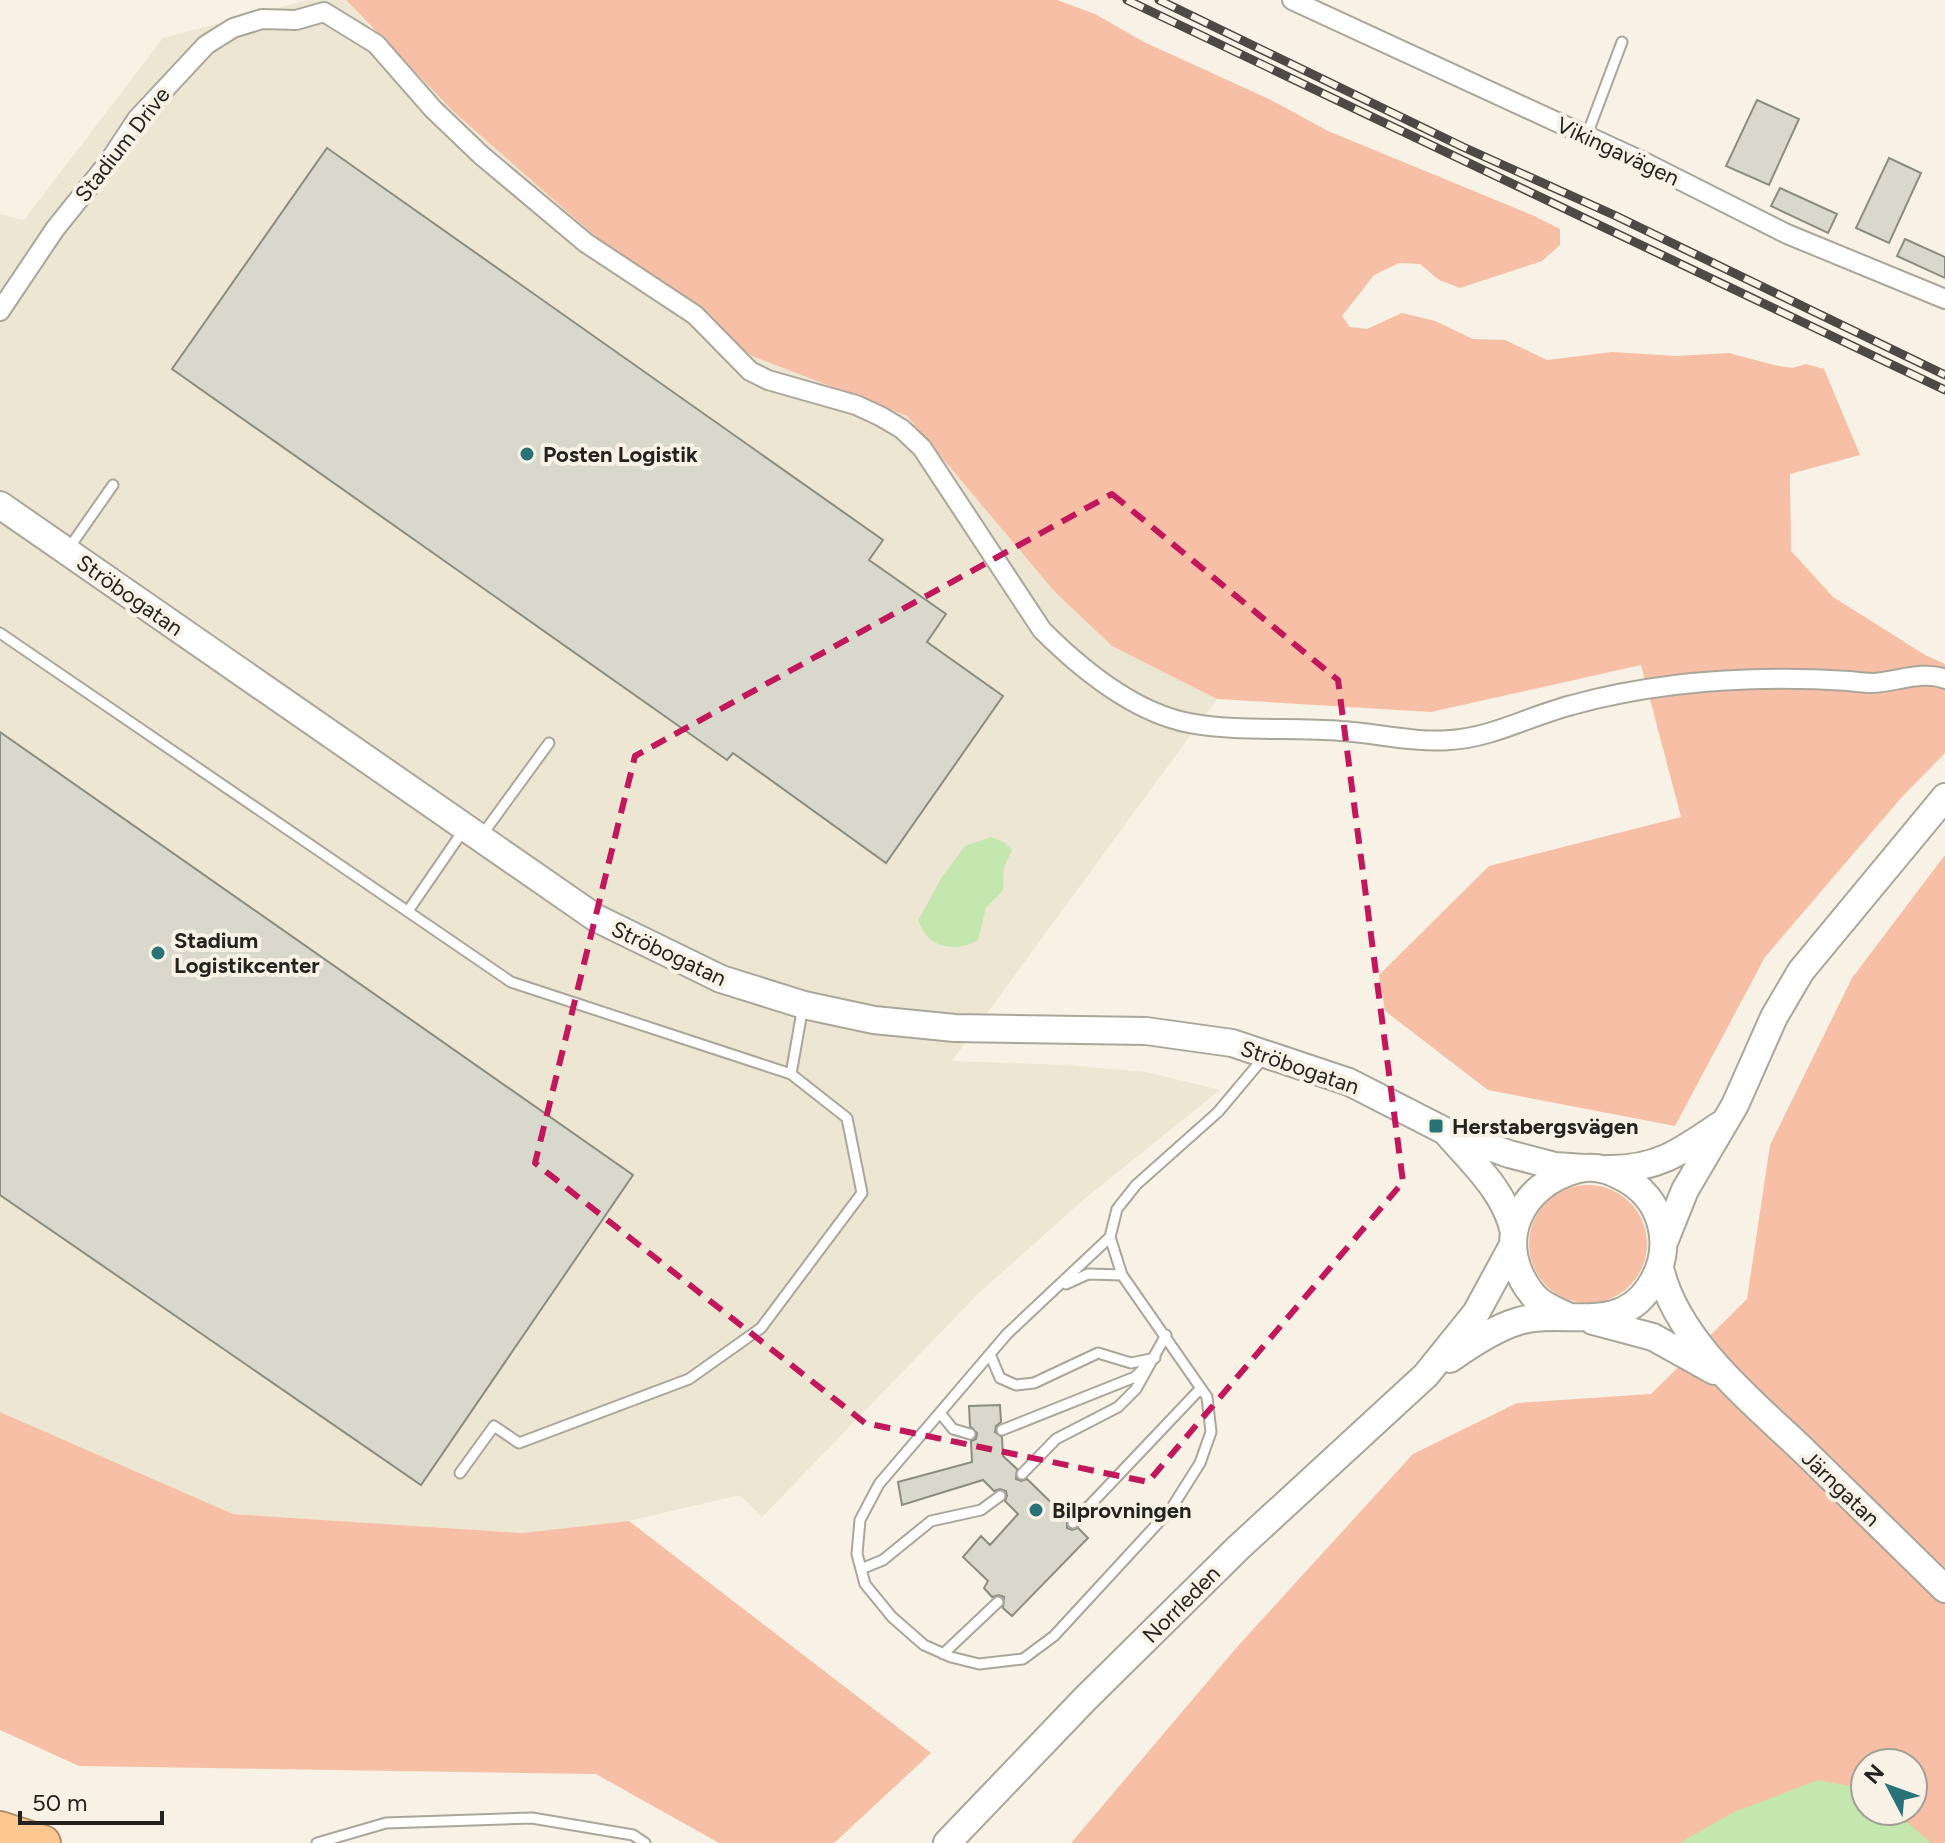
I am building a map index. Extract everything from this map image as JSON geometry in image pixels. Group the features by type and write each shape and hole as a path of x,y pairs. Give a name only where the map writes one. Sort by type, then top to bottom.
{"highway":[{"path":"0,1829 43,1843"}],"street":[{"name":"Vikingavägen","path":"1292,0 1587,135 1787,234 1945,299"},
{"name":"Stadium Drive","path":"0,311 55,229 108,163 137,119 206,45 233,28 262,19 296,20 324,12 376,44 433,109 493,165 586,243 695,315 750,371 768,380 856,405 902,429 922,448 1042,630 1089,671 1133,700 1165,716 1209,725 1343,731 1449,741 1478,736 1571,705 1633,690 1705,680 1776,678 1874,683 1916,677 1945,679"},
{"name":"Ströbogatan","path":"0,505 608,925 721,979 804,1005 874,1020 955,1028 1146,1031 1232,1043 1349,1082 1445,1131 1536,1162 1595,1169"},
{"path":"1426,1375 1505,1326 1543,1316 1608,1317 1636,1302 1648,1291 1660,1268 1665,1240 1685,1190 1703,1163 1745,1083 1774,1017 1801,971 1945,797"},
{"path":"1426,1375 1470,1322 1500,1273 1524,1205 1533,1193 1559,1174 1651,1166 1681,1152 1723,1123"},
{"name":"Ströbogatan","path":"1445,1131 1502,1199 1509,1212 1513,1239"},
{"path":"1595,1169 1635,1184 1647,1195 1660,1218 1665,1240"},
{"path":"1513,1239 1519,1273 1535,1297 1548,1307 1579,1318"},
{"name":"Järngatan","path":"1660,1268 1677,1312 1737,1387 1945,1589"},
{"name":"Järngatan","path":"1579,1318 1653,1337 1704,1364 1737,1387"},
{"name":"Norrleden","path":"947,1843 1085,1699 1238,1548 1426,1375"}],"lane":[{"path":"1587,135 1622,42"},
{"path":"66,551 113,485"},
{"path":"0,633 511,982 791,1074 847,1118 862,1193 761,1328 689,1379 519,1443 494,1426 460,1473"},
{"path":"408,911 549,743"},
{"path":"791,1074 804,1005"},
{"path":"1110,1237 1122,1275 1207,1397 1211,1432 1200,1463 1171,1509 1054,1636 1023,1659 979,1664 943,1654 924,1645 892,1617 865,1584 857,1554 860,1520 879,1484 1007,1334 1110,1237 1117,1209 1136,1185 1218,1112 1266,1054"},
{"path":"1060,1287 1088,1274 1122,1275"},
{"path":"1022,1474 1056,1439 1118,1407 1136,1389 1166,1335"},
{"path":"990,1354 1000,1378 1016,1385 1034,1383 1098,1353 1131,1363 1155,1358"},
{"path":"1002,1430 1135,1377 1155,1358"},
{"path":"1073,1523 1201,1388"},
{"path":"940,1413 953,1429 970,1434"},
{"path":"861,1569 883,1560 931,1521 981,1510 1000,1496"},
{"path":"943,1654 998,1602"},
{"path":"317,1843 386,1823 532,1818 633,1835 645,1843"}],"highlighted area":[{"path":"1112,494 1338,680 1403,1182 1148,1482 865,1423 535,1163 635,756"}],"shaded area":[{"path":"308,0 346,0 379,37 752,356 907,416 1054,591 1112,646 1217,699 952,1061 1069,1065 1146,1072 1220,1090 1083,1200 979,1293 762,1517 740,1495 629,1521 522,1533 233,1514 0,1412 0,214 24,220 163,38"},
{"path":"346,0 1057,0 1095,14 1144,42 1271,100 1328,131 1532,215 1560,229 1560,245 1542,261 1460,288 1439,280 1420,264 1399,263 1374,275 1342,316 1350,327 1367,329 1402,313 1435,321 1473,339 1505,340 1547,360 1612,352 1676,356 1729,353 1774,365 1792,368 1806,364 1824,369 1860,455 1790,474 1791,551 1833,597 1925,655 1945,664 1945,753 1901,798 1765,957 1675,1126 1488,1090 1385,1011 1379,975 1489,866 1681,817 1641,665 1431,712 1217,699 1112,646 1054,591 907,416 752,356 638,274 454,112"},
{"path":"991,837 1012,850 1004,867 1003,890 986,908 978,940 953,947 934,942 918,921 942,877 965,846"},
{"path":"1945,855 1945,1843 1071,1843 1237,1647 1413,1454 1517,1403 1651,1394 1747,1299 1770,1145 1852,978"},
{"path":"1588,1185 1611,1190 1630,1202 1642,1221 1647,1244 1642,1267 1630,1286 1611,1298 1588,1303 1565,1298 1546,1286 1534,1267 1529,1244 1534,1221 1546,1202 1565,1190"},
{"path":"0,1412 233,1514 522,1533 629,1521 931,1753 834,1843 719,1843 596,1774 79,1766 0,1730"},
{"path":"1818,1780 1849,1786 1849,1827 1912,1827 1931,1843 1679,1843 1734,1812"}],"building":[{"path":"1757,100 1799,119 1769,185 1726,166"},
{"name":"Posten Logistik","path":"327,148 883,540 869,560 946,614 927,642 1003,696 886,863 733,753 727,760 172,369"},
{"path":"1889,158 1921,173 1889,243 1856,228"},
{"path":"1780,188 1837,214 1828,233 1771,206"},
{"path":"1905,239 1945,257 1945,278 1897,256"},
{"name":"Stadium Logistikcenter","path":"0,732 633,1175 421,1485 0,1195"},
{"name":"Bilprovningen","path":"1000,1405 1001,1422 995,1432 1002,1437 1003,1456 1017,1469 1016,1479 1027,1479 1067,1518 1067,1528 1078,1528 1088,1538 1012,1616 1003,1608 1004,1597 992,1597 984,1588 988,1581 963,1557 981,1536 990,1545 1018,1514 1005,1501 1006,1491 994,1491 983,1480 902,1505 898,1482 972,1462 971,1441 976,1439 977,1433 970,1426 969,1406"}],"railway":[{"path":"1127,0 1945,390"},
{"path":"1159,0 1945,375"}],"place":[{"name":"Posten Logistik","path":"527,454"},
{"name":"Stadium Logistikcenter","path":"158,953"},
{"name":"Herstabergsvägen","path":"1436,1126"},
{"name":"Bilprovningen","path":"1036,1510"}]}
